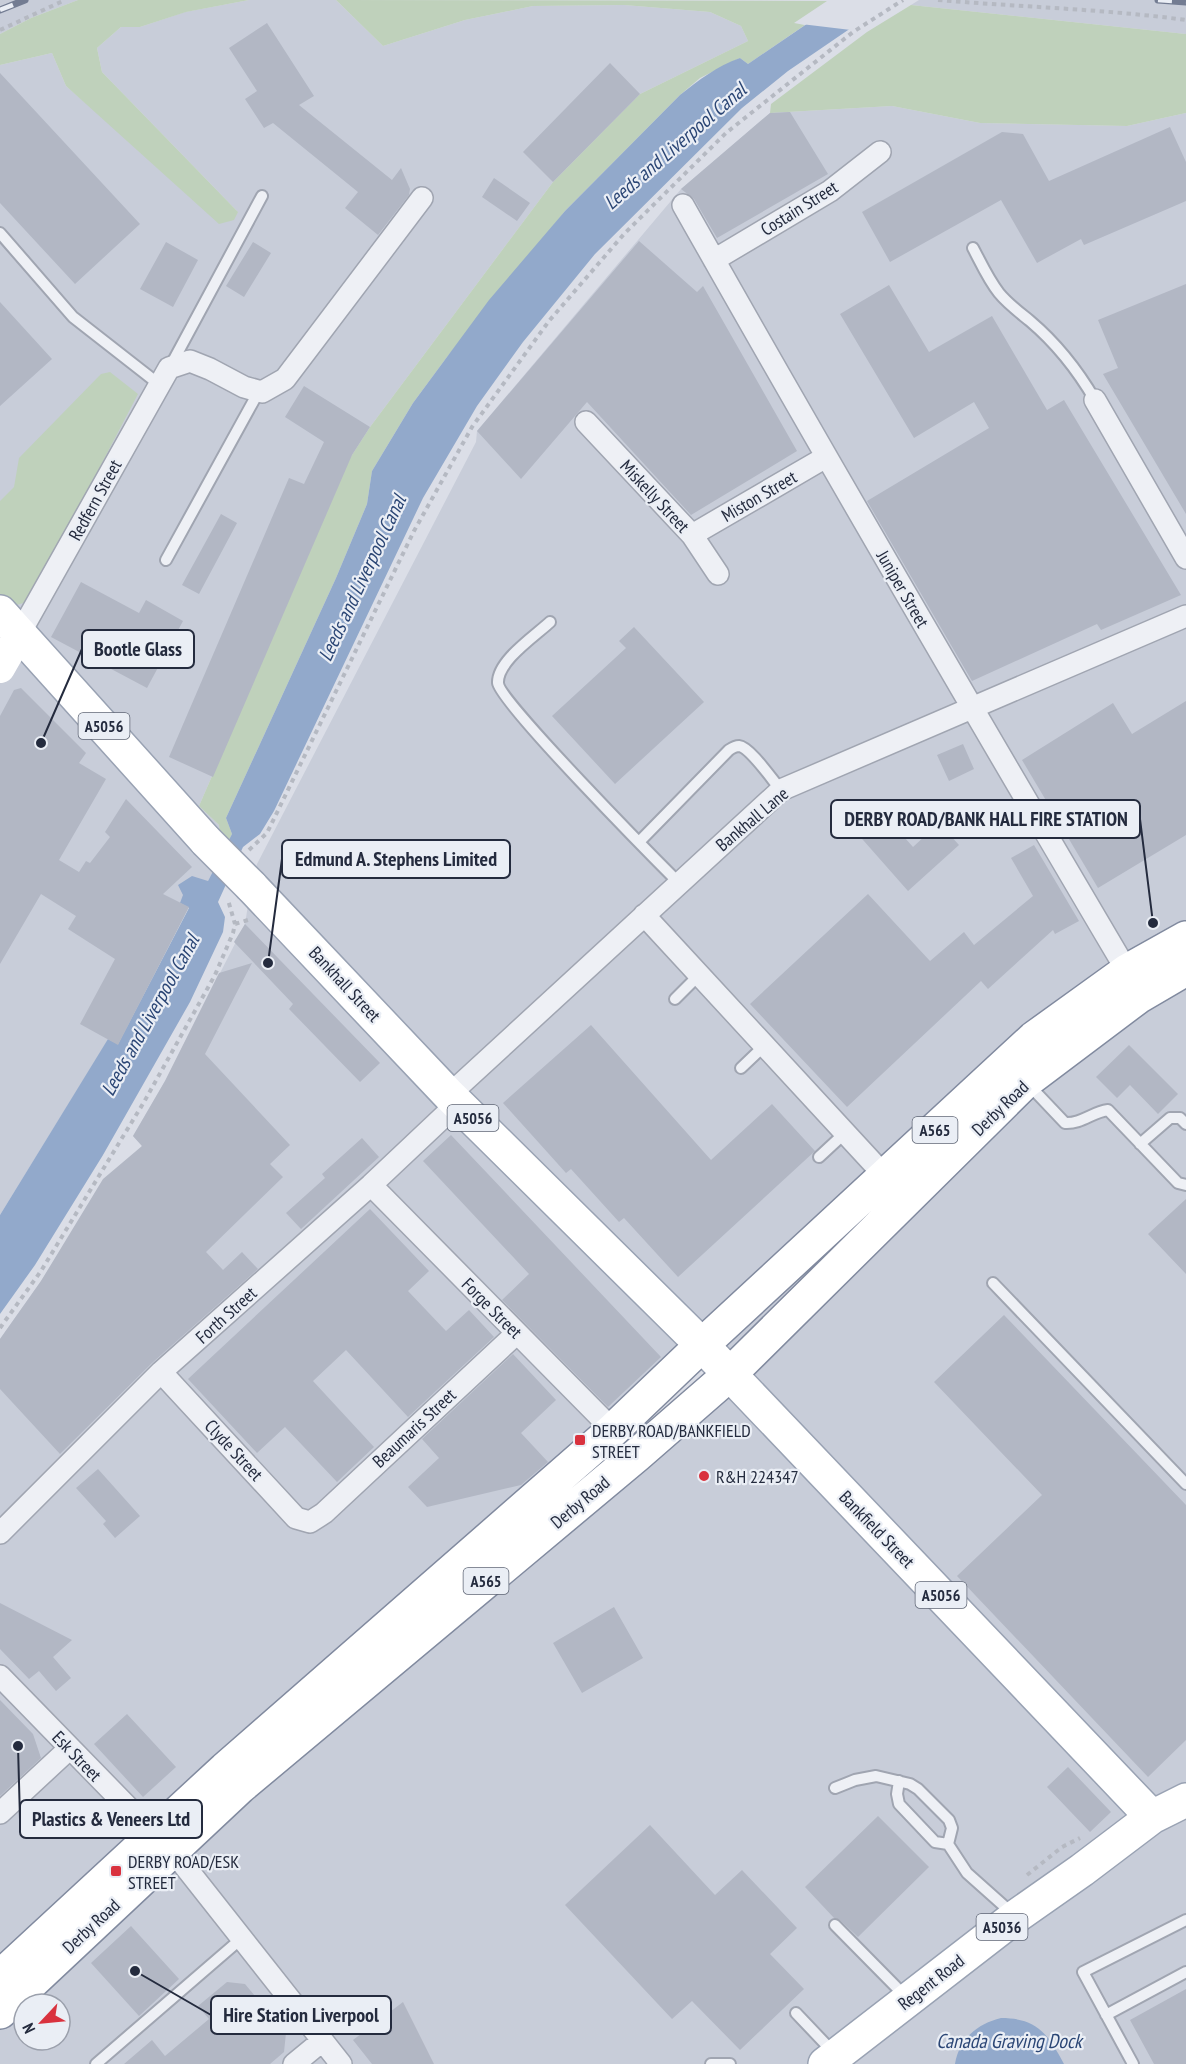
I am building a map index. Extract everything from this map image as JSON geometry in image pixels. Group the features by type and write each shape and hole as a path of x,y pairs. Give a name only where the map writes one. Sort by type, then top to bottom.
{"main road":[{"path":"0,668 10,622"},
{"name":"Bankhall Street","path":"10,622 206,841 239,891 454,1099 702,1345"},
{"name":"Derby Road","path":"0,2012 163,1842 234,1761 614,1430 702,1345 1034,1038 1128,971 1186,938"},
{"name":"Derby Road","path":"0,1977 163,1842 240,1787 637,1455 729,1374 1025,1082 1138,997 1186,969"},
{"path":"702,1345 718,1349 730,1343 838,1244 878,1227"},
{"name":"Bankfield Street","path":"702,1345 1152,1817"},
{"path":"550,1485 587,1466 693,1375 710,1370 729,1374"},
{"name":"Regent Road","path":"831,2060 1015,1917 1152,1817 1186,1800"}],"street":[{"name":"Costain Street","path":"714,260 830,191 880,152"},
{"path":"165,377 189,362 210,369 244,387 262,392 285,379 422,198"},
{"name":"Juniper Street","path":"683,205 971,708 1128,971"},
{"name":"Redfern Street","path":"10,622 165,377"},
{"path":"1095,400 1186,558"},
{"name":"Miskelly Street","path":"586,422 692,535 717,574"},
{"name":"Miston Street","path":"692,535 826,457"},
{"name":"Bankhall Lane","path":"454,1099 644,915 781,790 1186,616"},
{"path":"644,915 885,1176"},
{"name":"Forth Street","path":"0,1533 161,1372 371,1185 454,1099"},
{"name":"Forge Street","path":"371,1185 614,1430"},
{"name":"Beaumaris Street","path":"310,1522 324,1513 517,1333"},
{"name":"Clyde Street","path":"161,1372 296,1518 310,1522"},
{"name":"Esk Street","path":"0,1676 69,1749 163,1842 341,2064"},
{"path":"0,1813 69,1749"},
{"path":"294,2064 322,2041"}],"lane":[{"path":"0,233 73,317 165,377 262,196"},
{"path":"973,248 998,292 1014,309 1031,322 1068,361 1095,400"},
{"path":"166,560 259,391"},
{"path":"550,622 504,666 499,678 500,688 525,721 679,883"},
{"path":"639,842 729,750 736,746 741,746 755,759 781,790"},
{"path":"1003,820 1030,807"},
{"path":"675,999 699,975"},
{"path":"741,1068 764,1046"},
{"path":"1025,1082 1065,1123 1075,1124 1098,1111 1108,1110 1178,1183 1186,1185"},
{"path":"1140,1144 1170,1118 1180,1118 1186,1124"},
{"path":"819,1158 846,1132"},
{"path":"993,1283 1186,1484"},
{"path":"835,1788 855,1780 876,1776 899,1781 918,1789 949,1820 952,1828 948,1844 967,1873 1015,1917"},
{"path":"899,1781 898,1804 935,1842 948,1844"},
{"path":"1133,2064 1083,1972 1186,1920"},
{"path":"835,1925 910,2000"},
{"path":"96,2064 242,1938"},
{"path":"1106,2015 1186,1972"},
{"path":"796,2013 816,2036 831,2060"},
{"path":"711,2064 730,2064"}],"path":[{"path":"0,30 65,0"},
{"path":"248,851 267,833 414,531 472,427 549,321 624,234 726,133 853,32 903,0"},
{"path":"938,0 1131,13 1186,20"},
{"path":"0,1328 41,1271 114,1152 215,975 233,933 233,914 239,891"}],"shaded area":[{"path":"0,0 78,0 31,18 0,34"},
{"path":"249,0 336,0 383,46 465,20 533,6 624,5 710,12 741,26 748,41 640,94 553,182 370,427 350,458 199,806 219,825 220,837 227,844 208,881 189,907 118,1045 108,1040 0,1215 0,65 52,53 66,86 89,106 238,212 102,72 97,48 121,27 140,27 185,12"},
{"path":"919,0 1186,0 1186,34 911,5"},
{"path":"892,106 980,123 1127,126 1186,113 1186,2064 0,2064 0,2012 12,2001 12,2052 72,2052 72,1992 23,1992 729,1374 702,1345 0,1977 0,1339 78,1223 142,1146 133,1136 165,1081 245,924 257,864 476,442 477,431 681,189 770,113"}],"green space":[{"path":"78,0 249,0 186,12 140,27 121,27 97,48 102,72 238,212 234,220 219,224 66,86 52,53 0,65 0,34 31,18"},
{"path":"336,0 827,1 794,23 805,25 748,64 740,58 700,78 680,95 565,211 447,357 413,403 372,471 367,504 336,578 226,818 232,834 227,844 220,838 219,825 199,806 350,458 370,427 553,182 640,94 748,41 741,26 710,12 624,5 533,6 465,20 383,46"},
{"path":"911,5 1186,34 1186,113 1127,126 980,123 892,106 770,113 771,104 867,32"},
{"path":"110,372 138,394 30,601 7,608 0,600 0,501 14,487 19,458 101,374"}],"water":[{"name":"Leeds and Liverpool Canal","path":"842,0 892,0 788,71 742,108 595,254 523,342 477,406 423,498 274,811 260,834 243,847 218,902 225,917 223,932 190,1002 103,1155 35,1265 0,1314 0,1215 108,1039 118,1044 189,908 180,903 183,895 178,885 192,876 208,881 232,834 226,818 336,578 367,504 372,471 413,403 489,300 565,211 680,95 708,74 732,61 740,58 748,64"},
{"name":"Canada Graving Dock","path":"1001,2018 1024,2021 1040,2030 1047,2036 1064,2064 955,2064 960,2047 970,2034 984,2024"}],"pier":[{"path":"837,0 895,0 851,30 801,24"}],"building":[{"path":"267,23 314,96 299,105 392,180 401,168 410,189 409,195 378,235 345,208 358,192 273,123 264,128 245,99 257,91 229,48"},
{"path":"610,63 640,94 553,182 523,152"},
{"path":"0,73 140,224 75,284 0,203"},
{"path":"790,112 828,174 717,238 694,199 681,189 770,113"},
{"path":"1170,127 1186,162 1186,201 1084,245 1081,239 1037,263 1001,200 890,262 862,212 1002,132 1023,134 1049,181"},
{"path":"494,178 530,203 517,221 482,197"},
{"path":"639,241 697,292 703,286 797,451 691,515 587,402 521,479 477,431"},
{"path":"166,242 198,260 173,307 140,289"},
{"path":"253,242 271,253 244,297 226,286"},
{"path":"1186,284 1186,514 1103,374 1118,368 1098,320"},
{"path":"889,285 929,352 992,316 1047,410 1064,400 1181,595 1101,630 1097,624 972,681 867,501 989,428 974,402 914,438 840,314"},
{"path":"0,302 52,359 0,406"},
{"path":"304,386 370,427 352,455 213,777 169,757 289,478 304,484 324,442 285,417"},
{"path":"221,514 237,523 199,594 182,585"},
{"path":"81,582 139,613 146,600 183,621 147,688 51,637"},
{"path":"634,627 704,702 615,784 552,716 626,648 619,641"},
{"path":"21,688 86,753 79,763 106,779 59,860 79,872 86,861 90,863 110,837 105,832 126,799 192,867 163,894 189,907 118,1045 80,1024 115,959 68,929 76,916 41,894 0,964 0,716 14,690"},
{"path":"1186,701 1186,835 1098,888 1022,760 1113,703 1132,734"},
{"path":"963,744 974,769 949,781 937,755"},
{"path":"880,810 913,847 939,823 959,845 908,891 856,832"},
{"path":"1034,845 1079,921 1055,934 1053,930 988,989 981,981 847,1107 750,1004 868,894 930,961 964,932 974,945 1033,896 1011,858"},
{"path":"245,924 380,1063 360,1082 289,1009 293,1004 234,942"},
{"path":"252,963 205,1054 290,1145 270,1164 283,1177 206,1252 223,1270 242,1252 258,1269 152,1363 60,1454 0,1389 0,1339 41,1281 103,1179 142,1146 133,1136 165,1081 219,973"},
{"path":"591,1025 711,1160 772,1104 815,1151 678,1277 624,1218 619,1222 571,1169 566,1173 503,1103"},
{"path":"1129,1045 1178,1094 1158,1114 1130,1085 1117,1098 1096,1077"},
{"path":"451,1135 661,1357 608,1407 502,1300 529,1274 423,1161"},
{"path":"362,1138 379,1157 301,1229 286,1213 325,1178 322,1174"},
{"path":"1186,1199 1186,1274 1148,1234"},
{"path":"370,1209 429,1271 408,1291 446,1331 469,1310 494,1337 408,1417 346,1350 313,1381 374,1447 337,1482 285,1427 257,1453 188,1379"},
{"path":"1004,1315 1186,1505 1186,1740 1148,1777 957,1576 1042,1495 934,1382"},
{"path":"513,1354 556,1400 521,1433 548,1462 521,1485 427,1507 408,1487 439,1458 422,1439"},
{"path":"98,1469 140,1516 115,1538 103,1524 106,1521 76,1488"},
{"path":"0,1603 72,1640 53,1657 71,1678 56,1691 39,1671 29,1679 0,1649"},
{"path":"614,1607 643,1658 582,1693 553,1643"},
{"path":"0,1700 33,1734 41,1758 0,1796"},
{"path":"127,1714 176,1767 143,1797 94,1744"},
{"path":"1068,1767 1111,1812 1090,1832 1047,1787"},
{"path":"878,1816 929,1867 858,1937 840,1920 834,1918 805,1887"},
{"path":"650,1825 715,1895 742,1870 797,1928 770,1954 804,1989 740,2050 692,2001 672,2019 565,1905"},
{"path":"131,1926 179,1979 139,2016 91,1963"},
{"path":"227,1982 245,1984 286,2033 284,2052 270,2064 124,2064 152,2040 165,2056 209,2019 198,2006"},
{"path":"1186,1989 1186,2064 1154,2064 1130,2020"},
{"path":"403,2002 434,2064 372,2064 353,2040"}],"railway":[{"path":"0,10 25,0"},
{"path":"1158,0 1186,2"}],"place":[{"name":"Bootle Glass","path":"41,743"},
{"name":"DERBY ROAD/BANK HALL FIRE STATION","path":"1153,923"},
{"name":"Edmund A. Stephens Limited","path":"268,963"},
{"name":"DERBY ROAD/BANKFIELD STREET","path":"580,1440"},
{"name":"R&H 224347","path":"704,1476"},
{"name":"Plastics & Veneers Ltd","path":"18,1746"},
{"name":"DERBY ROAD/ESK STREET","path":"116,1871"},
{"name":"Hire Station Liverpool","path":"135,1971"}]}
